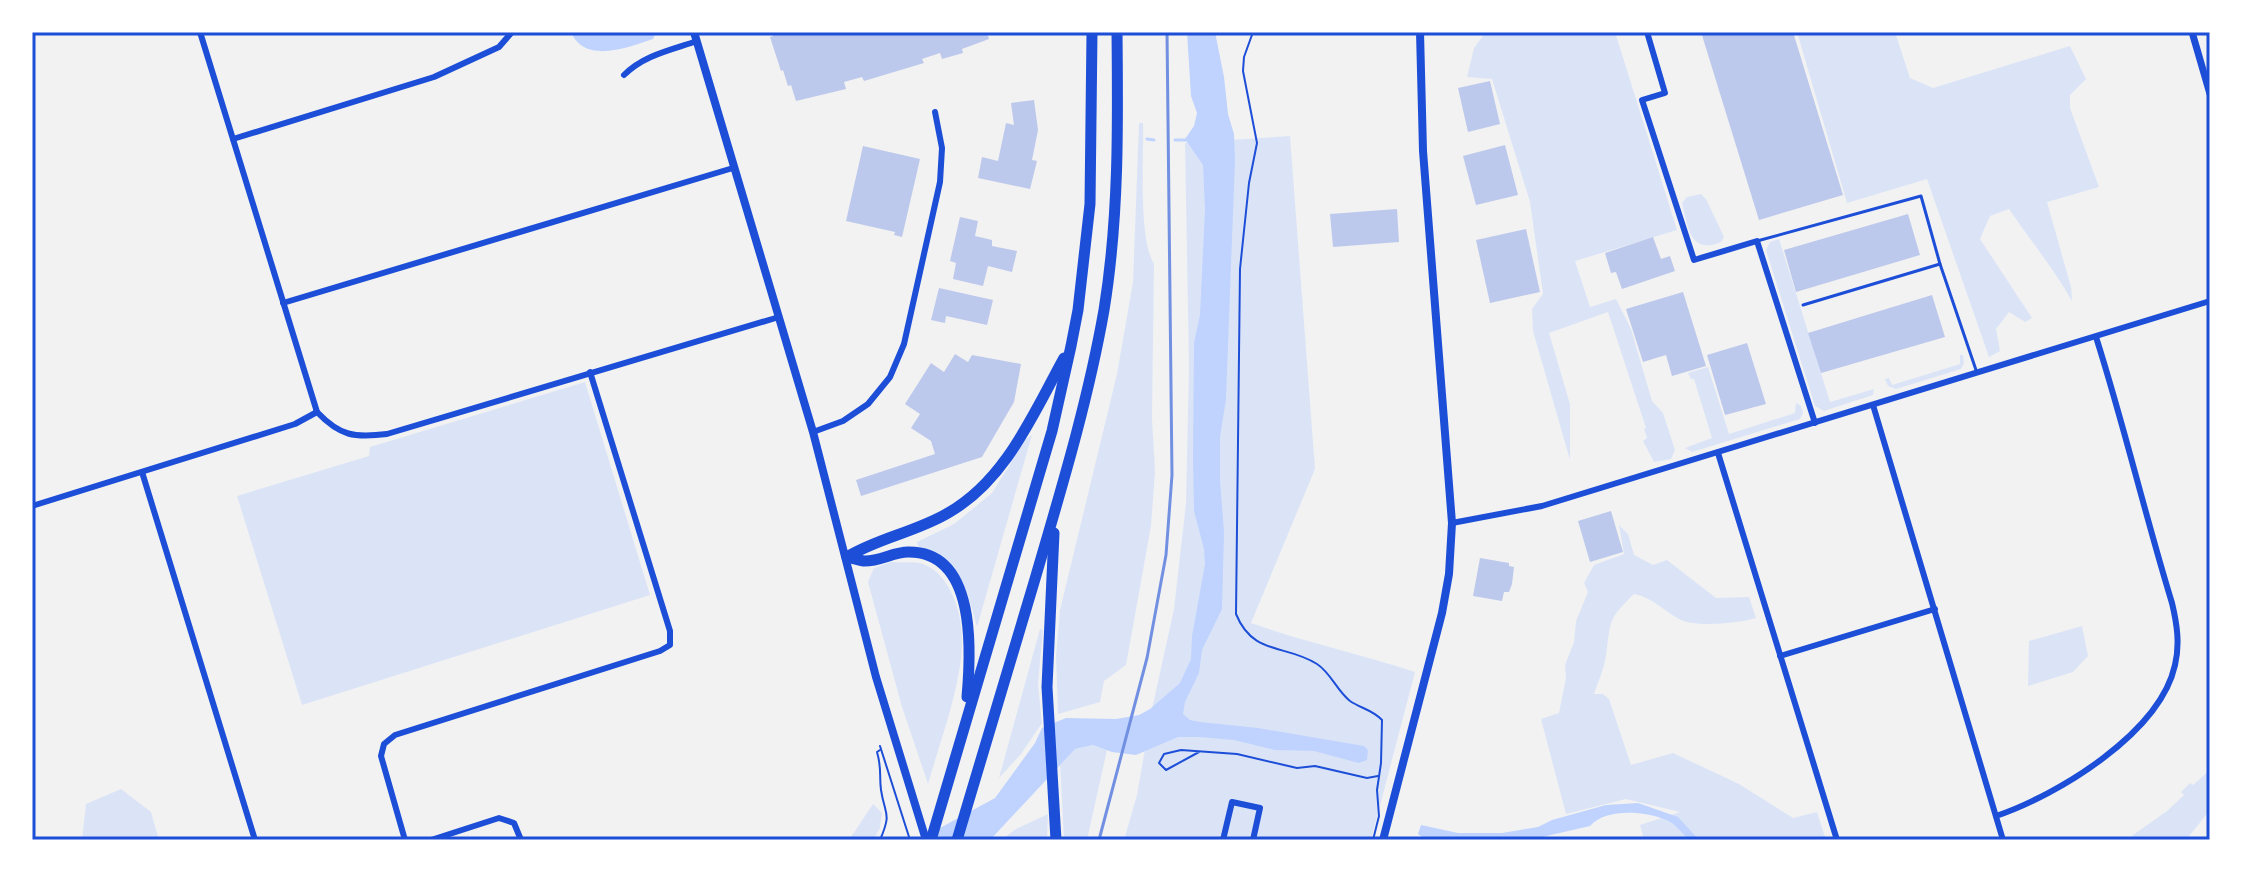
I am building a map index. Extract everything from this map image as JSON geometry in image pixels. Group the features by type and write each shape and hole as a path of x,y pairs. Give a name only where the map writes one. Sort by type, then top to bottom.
{"highway":[{"path":"928,840 947,786 1052,431 1071,346 1090,204 1092,32"},
{"path":"957,840 1084,404 1108,278 1118,153 1117,32"},
{"path":"847,557 950,512 983,487 1005,462 1071,346"},
{"path":"1055,512 1047,664 1056,840"},
{"path":"847,557 867,561 909,552 921,553 932,557 952,576 963,599 970,630 965,719"}],"main road":[{"path":"1383,840 1442,613 1449,574 1452,523 1423,151 1420,32"},
{"path":"696,36 813,432 876,677 928,840"}],"street":[{"path":"200,32 317,412 335,429 351,436 387,434 779,317"},
{"path":"233,139 434,77 499,47 512,32"},
{"path":"1647,32 1665,93 1642,100 1694,260 1757,241 1815,423"},
{"path":"2192,32 2210,94"},
{"path":"624,75 646,58 696,36"},
{"path":"813,432 843,421 868,404 890,377 902,350 940,182 942,148 935,112"},
{"path":"283,303 733,168"},
{"path":"1452,523 1542,506 2210,301"},
{"path":"1996,816 2061,788 2107,753 2159,703 2175,667 2178,647 2175,614 2096,337"},
{"path":"405,840 381,756 384,744 395,735 660,651 670,645 670,631 590,372"},
{"path":"1873,405 2003,840"},
{"path":"32,506 295,424 317,412"},
{"path":"1718,453 1837,840"},
{"path":"142,472 255,840"},
{"path":"1780,656 1935,609"},
{"path":"1223,840 1232,802 1260,808 1253,840"},
{"path":"431,840 499,818 514,823 521,840"}],"lane":[{"path":"1757,241 1921,196 1977,374"},
{"path":"1803,305 1940,264"}],"path":[{"path":"1253,32 1244,57 1243,71 1257,143 1249,183 1240,269 1236,614 1252,639 1261,645 1309,659 1326,671 1346,698 1379,716 1382,724 1379,816 1373,840"},
{"path":"880,840 887,824 881,790 882,769 877,752 881,748 910,840"},
{"path":"1199,752 1166,770 1159,763 1164,754 1181,750 1250,756 1297,768 1327,768 1367,778 1379,776"}],"shaded area":[{"path":"1486,32 1615,32 1677,230 1575,261 1590,307 1616,299 1631,329 1652,401 1663,413 1675,450 1671,459 1654,462 1643,441 1647,438 1646,428 1608,312 1549,333 1570,404 1570,460 1533,331 1532,309 1543,294 1530,202 1492,79 1467,77 1474,48"},
{"path":"1797,32 1895,32 1910,78 1933,88 2070,46 2086,79 2070,95 2070,108 2099,187 2047,202 2071,287 2072,301 2009,209 1990,216 1980,239 2032,318 2025,322 2009,312 1996,329 2000,351 1989,357 1927,179 1847,203"},
{"path":"1139,123 1143,123 1146,235 1154,264 1152,418 1155,472 1151,526 1126,665 1104,681 1100,702 1058,714 1056,656 1060,610 1117,374 1133,282"},
{"path":"1290,136 1315,469 1251,623 1415,672 1371,840 1124,840 1137,795 1174,609 1186,503 1189,366 1185,143"},
{"path":"1701,194 1724,237 1721,242 1703,245 1697,242 1689,229 1682,203 1687,197"},
{"path":"1779,239 1830,402 1874,389 1873,395 1824,411 1815,406 1766,250 1770,242"},
{"path":"1960,355 1963,355 1964,363 1961,369 1896,389 1888,386 1885,379 1889,378 1892,385 1960,364"},
{"path":"1708,367 1729,434 1795,413 1796,403 1803,413 1800,419 1692,452 1685,448 1712,438 1694,379 1688,373"},
{"path":"585,382 650,595 302,705 237,496 369,456 370,447"},
{"path":"1032,435 977,627 960,576 944,558 918,547 917,542 954,524 992,493 1025,440"},
{"path":"1619,525 1628,534 1634,555 1653,565 1667,560 1716,598 1749,597 1756,618 1717,624 1686,622 1634,594 1619,610 1612,622 1605,661 1594,694 1603,694 1609,699 1631,765 1673,753 1739,784 1793,818 1817,812 1826,840 1644,840 1640,825 1680,812 1626,799 1566,814 1541,719 1559,713 1566,678 1565,665 1574,642 1576,621 1588,592 1584,583 1594,565 1624,554"},
{"path":"891,562 919,563 933,569 954,598 960,621 962,644 958,678 928,784 902,707 868,582 874,568"},
{"path":"2082,626 2088,656 2073,672 2028,686 2029,641"},
{"path":"1040,629 1043,630 1038,684 1042,723 1021,754 999,778"},
{"path":"1093,745 1107,750 1087,840 1064,840 1060,762 1075,749"},
{"path":"2210,770 2210,810 2186,840 2130,840 2184,795 2181,792 2190,783 2193,785"},
{"path":"121,789 151,812 159,840 82,840 86,804"},
{"path":"873,804 882,813 880,828 873,840 849,840"},
{"path":"1048,814 1047,840 1001,840 1016,829"}],"water":[{"path":"571,32 656,32 653,39 632,46 597,51 586,48"},
{"path":"1187,32 1215,32 1234,134 1235,160 1226,399 1220,437 1224,532 1222,609 1202,650 1199,673 1185,702 1183,714 1190,720 1200,722 1258,728 1364,746 1368,750 1367,760 1359,763 1314,751 1275,750 1234,740 1199,737 1178,737 1136,755 1112,752 1093,745 1075,749 990,840 918,840 995,798 1035,743 1042,728 1066,718 1116,719 1139,715 1180,683 1191,659 1205,564 1194,511 1193,458 1194,343 1200,315 1205,209 1203,165 1185,139 1194,126 1197,113 1191,96"},
{"path":"1638,803 1678,817 1699,840 1689,840 1668,820 1636,813 1605,816 1590,826 1529,840 1426,840 1418,834 1421,825 1458,833 1502,833 1538,827 1606,805"}],"building":[{"path":"771,32 987,32 989,39 962,49 963,53 942,59 940,53 922,59 924,63 864,81 862,77 844,82 846,89 796,101 791,85 788,86 781,71"},
{"path":"1701,32 1793,32 1843,195 1759,220"},
{"path":"1490,81 1500,124 1468,132 1458,88"},
{"path":"1034,100 1038,130 1032,160 1037,161 1030,189 978,178 982,157 998,161 1006,123 1014,125 1011,103"},
{"path":"1505,145 1518,195 1476,205 1463,156"},
{"path":"863,146 920,159 902,237 894,235 895,232 846,221"},
{"path":"1397,209 1399,242 1333,247 1330,214"},
{"path":"1908,214 1920,255 1796,292 1784,250"},
{"path":"960,217 978,221 975,236 992,240 992,246 1017,251 1012,272 988,266 983,286 953,279 956,263 950,261"},
{"path":"1526,229 1540,292 1490,303 1476,240"},
{"path":"1653,237 1661,259 1670,256 1675,271 1622,289 1616,272 1611,273 1605,253"},
{"path":"939,288 993,300 987,325 946,316 945,323 931,320"},
{"path":"1683,292 1706,366 1672,376 1666,355 1643,362 1626,309"},
{"path":"1932,295 1945,337 1821,373 1808,333"},
{"path":"1747,343 1766,404 1725,415 1707,355"},
{"path":"955,354 968,362 972,355 1021,364 1014,402 982,457 861,496 856,480 935,454 931,441 911,428 920,414 905,404 931,363 944,372"},
{"path":"1611,511 1623,552 1590,562 1578,521"},
{"path":"1480,558 1509,563 1514,567 1512,584 1509,592 1504,592 1502,601 1473,596"}],"waterway":[{"path":"1147,139 1154,140"},
{"path":"1175,140 1187,140"}],"railway":[{"path":"1099,840 1147,658 1166,555 1172,475 1167,32"}]}
